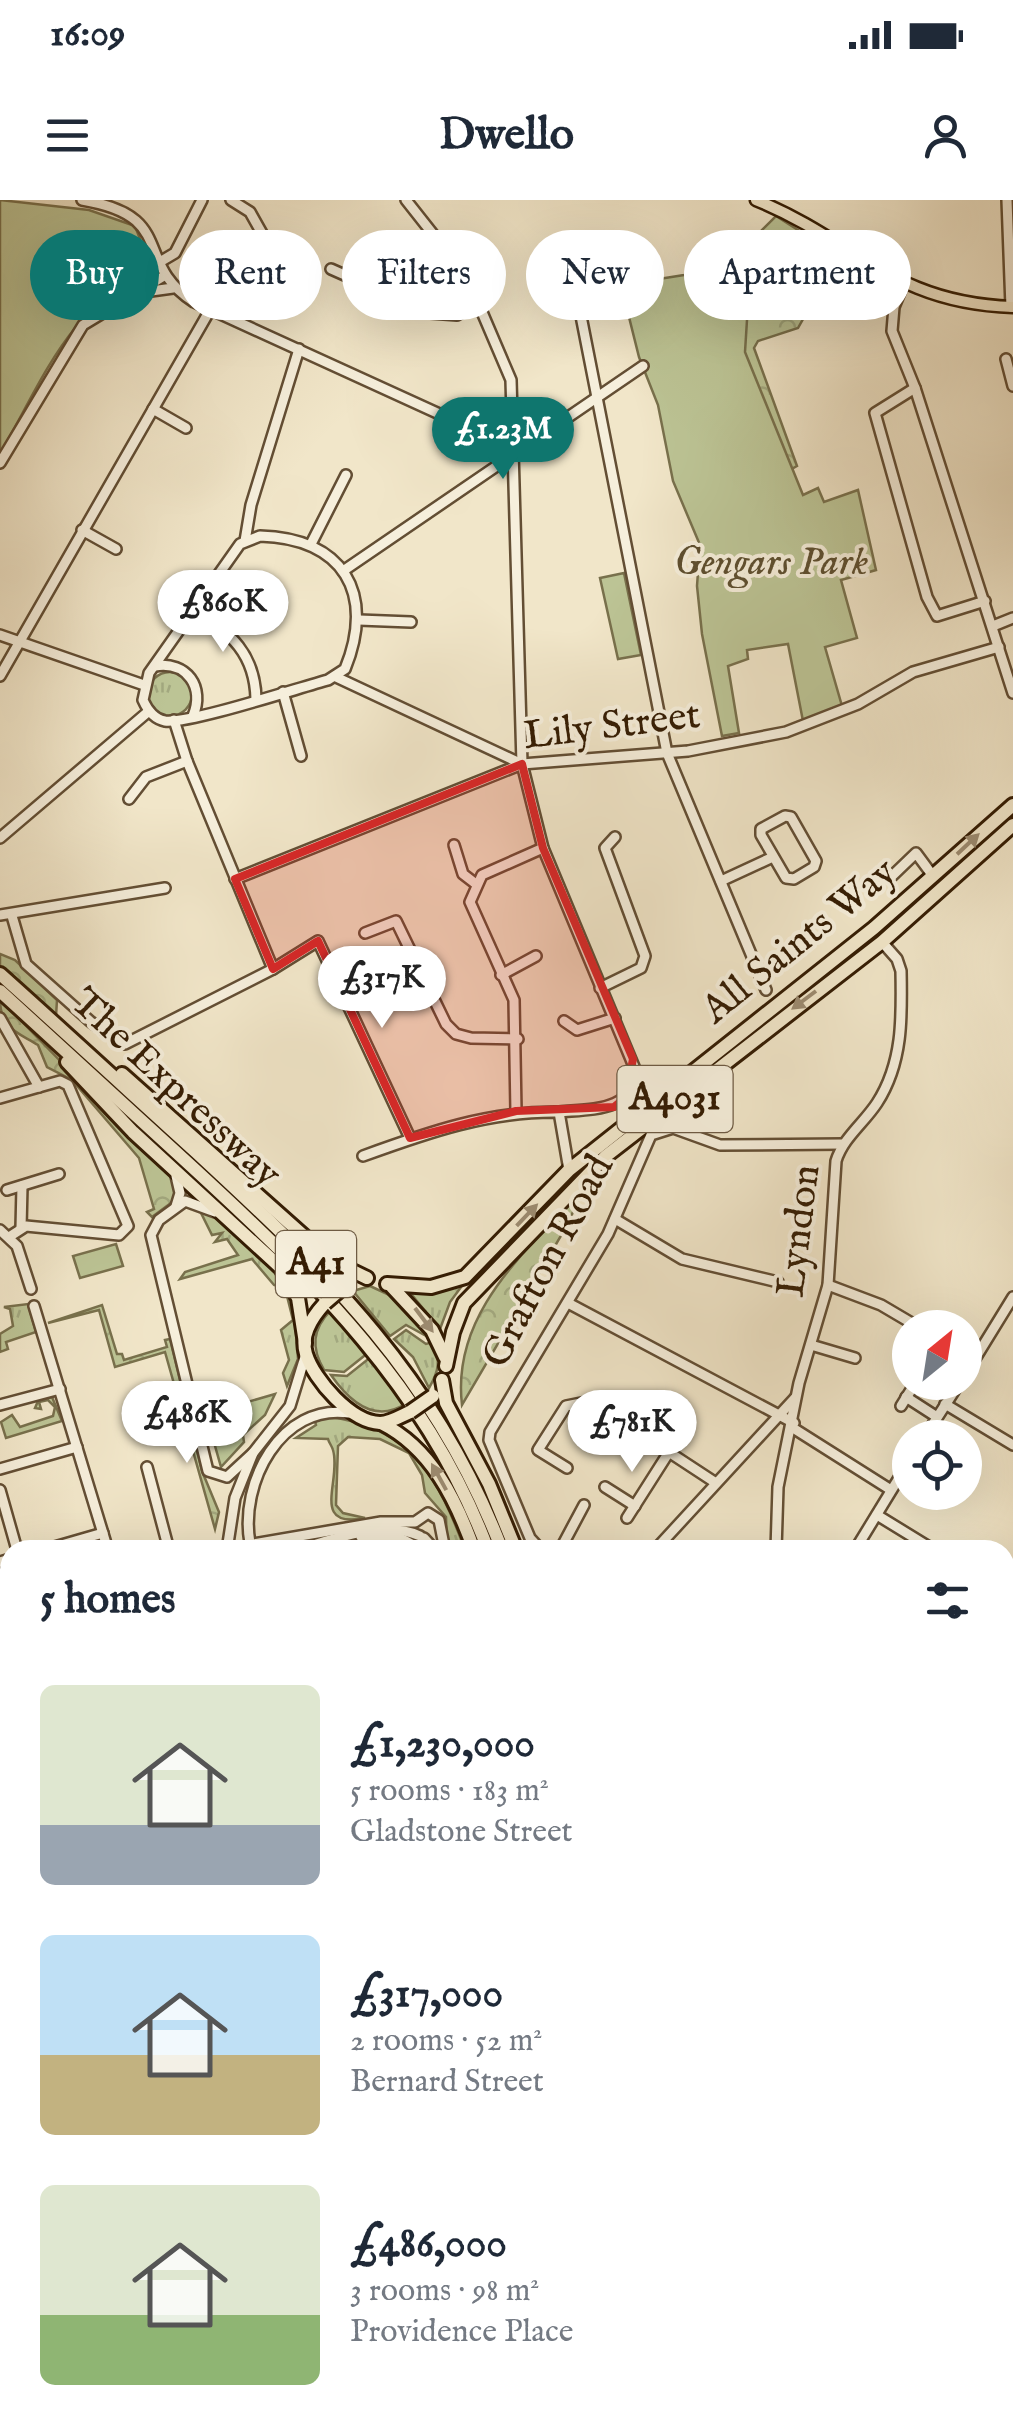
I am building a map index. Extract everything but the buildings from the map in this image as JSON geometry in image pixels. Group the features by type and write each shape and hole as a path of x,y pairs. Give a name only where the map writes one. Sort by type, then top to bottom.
{"highway":[{"name":"All Saints Way","path":"386,1284 431,1287 465,1277 569,1170 872,930 1013,806"},
{"name":"All Saints Way","path":"444,1373 452,1332 464,1303 606,1156 882,942 1013,825"},
{"path":"872,930 882,942"},
{"name":"The Expressway","path":"0,974 50,1030 294,1260 351,1320 432,1434 483,1540"},
{"name":"The Expressway","path":"0,991 281,1231 362,1312 405,1367 454,1444 497,1540"},
{"name":"A41","path":"50,1030 172,1169 291,1280 305,1349"},
{"name":"A41","path":"50,1030 164,1108 332,1261 367,1278"},
{"path":"367,1278 347,1284 325,1303 311,1320 305,1349 352,1413 404,1434 428,1458 469,1540"},
{"name":"A4031","path":"367,1278 402,1293 444,1349 444,1373 433,1396 410,1412 381,1423"},
{"path":"444,1373 446,1403 489,1484 512,1540"}],"main road":[{"path":"756,200 770,203 814,230"},
{"path":"911,288 938,297 1012,307"}],"street":[{"path":"82,200 135,218 145,230"},
{"path":"159,262 175,254 202,200"},
{"path":"231,200 250,212 260,230"},
{"path":"406,200 430,230"},
{"path":"1007,200 1012,307"},
{"path":"159,264 179,292"},
{"path":"331,269 342,274"},
{"path":"159,280 164,276"},
{"path":"159,290 173,288"},
{"path":"0,463 83,325 92,320"},
{"path":"0,676 204,320"},
{"path":"232,320 516,449"},
{"path":"363,1156 410,1138 516,1111 614,1107 631,1090 635,1076 633,1059 542,848 522,764 516,449 511,380 486,320"},
{"path":"582,320 600,394 667,753 766,990"},
{"path":"891,320 1013,694"},
{"path":"299,350 244,542 154,666 144,685 143,700 149,711 166,721 336,678 522,764"},
{"path":"1006,359 1013,386"},
{"path":"343,571 516,449 643,366"},
{"path":"915,388 875,412 927,597 936,616 984,601"},
{"path":"152,410 186,428"},
{"path":"311,544 346,475"},
{"path":"82,530 116,549"},
{"path":"244,542 260,536 290,537 311,544 343,571 354,592 359,620 350,655 336,678"},
{"path":"196,610 238,641 250,663 256,699"},
{"path":"992,626 1013,618"},
{"path":"359,620 411,622"},
{"path":"0,635 144,685"},
{"name":"Lily Street","path":"234,879 522,764 667,753 786,732 858,704 912,672 1000,648"},
{"path":"154,666 178,668 194,682 199,700 193,716"},
{"path":"283,692 301,756"},
{"path":"0,838 149,711"},
{"path":"174,720 234,879 274,968"},
{"path":"129,798 146,777 187,761"},
{"path":"785,816 790,817 816,860 814,868 794,879 786,878 774,856 760,835 762,828 785,816"},
{"path":"600,988 641,968 645,956 605,848 615,837"},
{"path":"454,845 463,874 476,884"},
{"path":"516,1111 518,1039 514,1000 470,902 482,875 542,848"},
{"path":"890,878 916,852 933,876"},
{"path":"722,882 774,856"},
{"path":"0,915 165,888"},
{"path":"12,916 26,964 90,1022 125,1044 274,968 318,941 410,1138"},
{"path":"365,933 396,922 446,1024 456,1034 518,1039"},
{"name":"Lyndon","path":"776,1540 774,1508 796,1396 828,1285 832,1186 844,1144 876,1105 896,1063 901,970 882,942"},
{"path":"502,975 536,956"},
{"path":"0,1018 39,1087"},
{"path":"564,1021 566,1026 586,1030 615,1018"},
{"path":"0,1098 65,1083 113,1184 127,1230 120,1234 21,1228 5,1233 17,1246 31,1289"},
{"path":"559,1112 569,1170"},
{"name":"Grafton Road","path":"532,1540 489,1440 490,1432 615,1219 644,1146 662,1128 720,1145 844,1144"},
{"path":"565,1145 587,1155"},
{"path":"172,1169 179,1181 176,1206"},
{"path":"7,1190 60,1174"},
{"path":"21,1228 22,1186"},
{"path":"228,1219 195,1202 176,1206 159,1220 151,1235 208,1471 227,1477 290,1406 300,1385 305,1349"},
{"path":"615,1219 682,1259 778,1282"},
{"path":"828,1285 892,1312"},
{"path":"982,1340 1013,1297"},
{"path":"568,1303 779,1417 891,1490 861,1540"},
{"path":"34,1306 105,1540"},
{"path":"38,1317 52,1313"},
{"path":"812,1345 855,1358"},
{"path":"0,1405 60,1389"},
{"path":"664,1540 796,1396"},
{"path":"567,1468 538,1450 566,1406 583,1400 604,1408 716,1483"},
{"path":"909,1400 937,1417"},
{"path":"935,1420 948,1400"},
{"path":"945,1404 1013,1446"},
{"path":"253,1540 248,1499 272,1450 308,1415 332,1410 352,1413"},
{"path":"0,1469 77,1446"},
{"path":"229,1540 235,1498 253,1452"},
{"path":"627,1518 669,1452"},
{"path":"146,1467 166,1540"},
{"path":"605,1487 635,1506"},
{"path":"0,1490 14,1540"},
{"path":"566,1540 585,1509"},
{"path":"286,1540 381,1522 415,1522 421,1515 431,1514 439,1520 442,1540"},
{"path":"877,1515 918,1540"},
{"path":"415,1522 425,1540"},
{"path":"330,1540 405,1530 422,1537 440,1531"},
{"path":"79,1540 103,1533"},
{"path":"344,1536 404,1540"}],"highlighted area":[{"path":"522,764 543,848 633,1059 626,1097 614,1107 516,1111 410,1138 318,941 273,969 235,879"}],"green space":[{"path":"0,200 89,210 135,226 137,230 30,230 30,320 84,320 45,372 0,454"},
{"name":"Gengars Park","path":"776,216 798,230 762,230"},
{"name":"Gengars Park","path":"684,275 684,320 747,320 745,352 803,495 818,488 824,502 858,490 876,570 841,580 857,638 825,647 842,706 803,721 788,644 747,650 748,659 728,666 739,733 722,736 702,634 697,586 700,545 673,481 658,405 630,320 664,320 664,278"},
{"path":"743,320 803,320 798,328 758,341 754,348 797,466 790,470 803,496 713,424"},
{"path":"624,573 641,655 618,659 600,578"},
{"path":"170,672 186,678 192,694 186,710 170,716 154,710 148,694 154,678"},
{"path":"0,954 15,960 57,1000 56,1016 0,966"},
{"path":"0,999 175,1179 175,1200 152,1217 147,1212 154,1209 139,1158 72,1080 47,1067 38,1045 6,1023"},
{"path":"582,1189 569,1222 462,1405 462,1372 468,1341 480,1313 517,1261"},
{"path":"191,1204 204,1208 264,1257 293,1297 298,1359 287,1386 283,1373 289,1360 281,1330 293,1320 285,1288 274,1285 252,1259 180,1279 185,1272 238,1255 227,1239 215,1242 222,1233 212,1235 199,1209 185,1207"},
{"path":"116,1244 123,1266 80,1278 73,1256"},
{"path":"464,1283 450,1302 440,1329 407,1289 441,1290"},
{"path":"370,1286 396,1298 428,1337 406,1325 390,1336 353,1291"},
{"path":"28,1304 36,1332 6,1342 8,1349 0,1352 0,1334 13,1326 10,1309 4,1307"},
{"path":"102,1305 117,1354 122,1354 124,1360 167,1347 165,1340 170,1339 202,1471 219,1512 215,1529 165,1352 115,1367 99,1310 48,1323"},
{"path":"331,1310 369,1352 344,1372 324,1370 317,1354 317,1332"},
{"path":"406,1330 426,1344 433,1342 438,1365 429,1388 413,1357 394,1339"},
{"path":"372,1356 405,1404 394,1410 383,1412 363,1407 331,1375 347,1376"},
{"path":"275,1394 265,1415 243,1435 244,1442 221,1467 206,1414"},
{"path":"52,1397 62,1421 6,1438 1,1422 12,1415 20,1427 53,1416 55,1407 48,1400 39,1402 41,1409 35,1408 38,1401"},
{"path":"330,1417 358,1423 401,1445 418,1461 432,1479 461,1540 447,1540 446,1517 425,1493 422,1475 409,1453 380,1439 348,1437 338,1446 336,1505 343,1513 365,1518 338,1516 331,1499 335,1462 328,1439 296,1438 316,1425 315,1421"}]}
